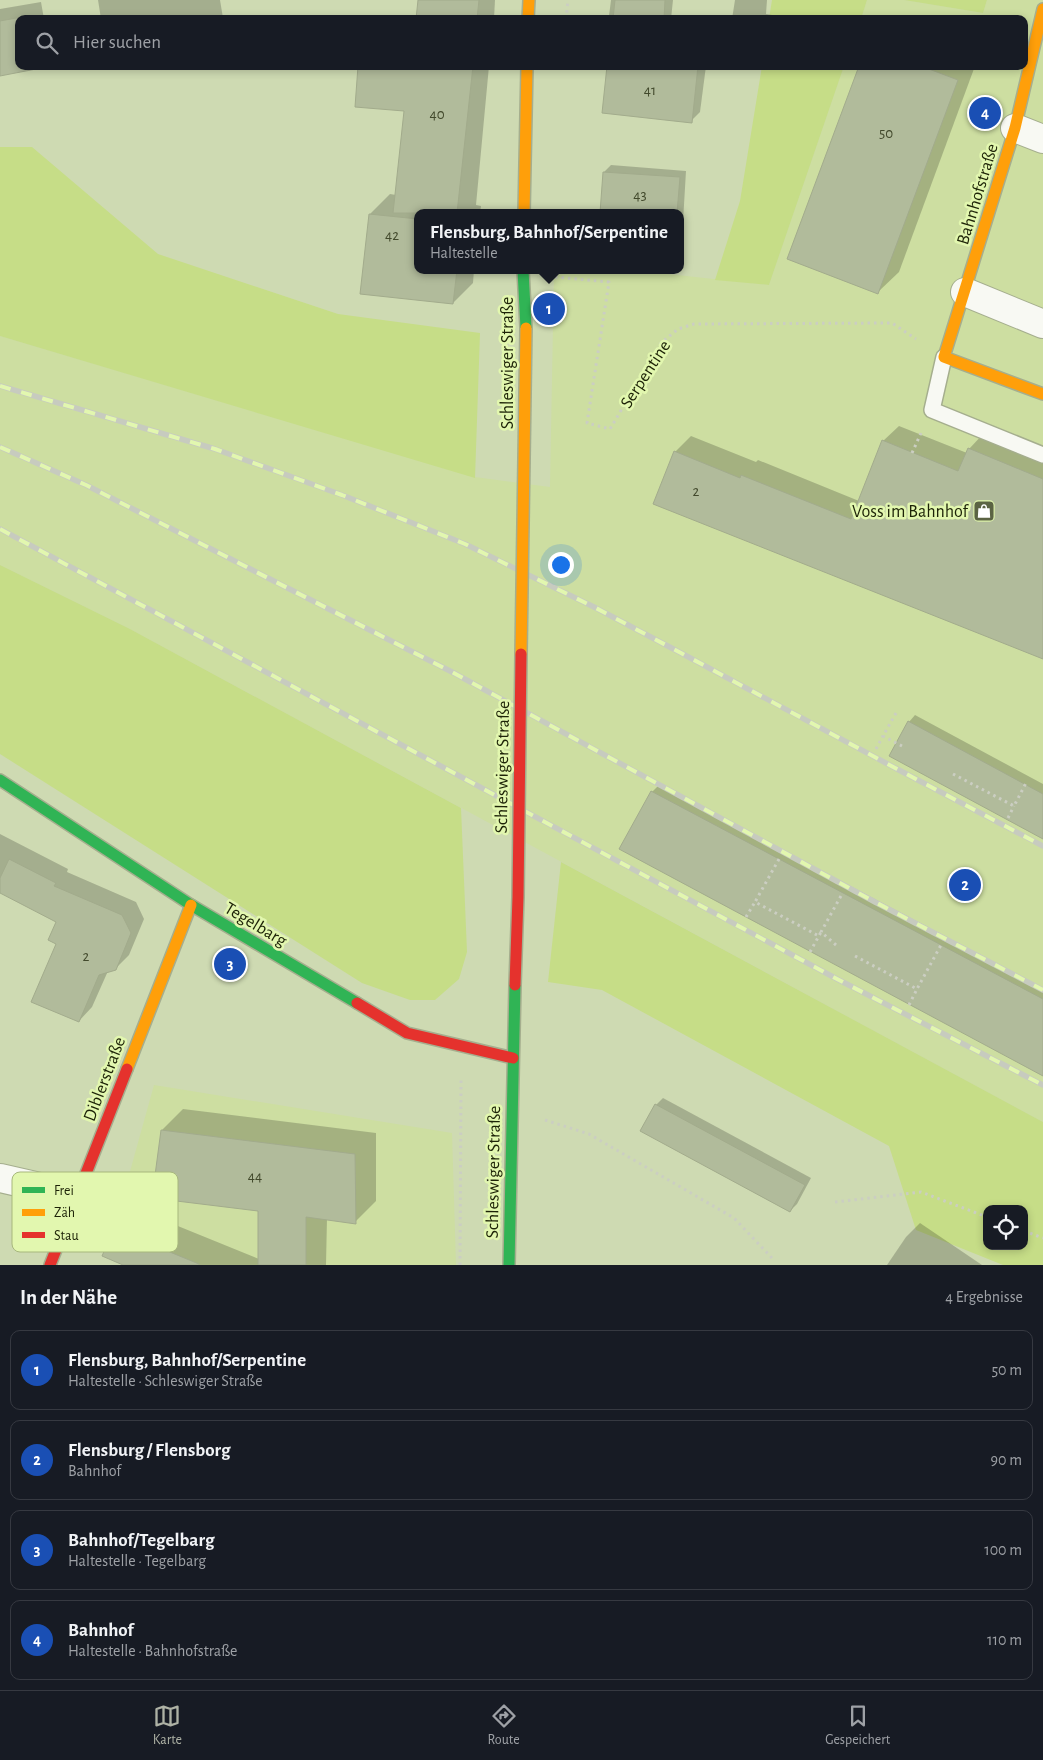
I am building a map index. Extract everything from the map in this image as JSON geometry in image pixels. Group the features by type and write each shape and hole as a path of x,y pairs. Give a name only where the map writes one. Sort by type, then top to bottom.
{"street":[{"path":"528,15 529,0"},
{"name":"Bahnhofstraße","path":"944,357 1015,128 1043,9"},
{"path":"524,209 527,70"},
{"path":"1015,128 1043,139"},
{"name":"Schleswiger Straße","path":"509,1265 518,897 526,328 523,274"},
{"path":"965,292 1043,324"},
{"path":"944,357 1043,394"},
{"name":"Tegelbarg","path":"0,780 191,905 407,1033 513,1058"},
{"name":"Diblerstraße","path":"87,1172 128,1062 191,905"},
{"name":"Diblerstraße","path":"50,1265 55,1252"}],"lane":[{"path":"944,357 932,410 1043,455"}],"path":[{"path":"566,15 568,0"},
{"name":"Serpentine","path":"567,278 610,282 587,423 610,429 661,343 678,330 694,324 892,323 944,357"},
{"path":"876,749 896,713"},
{"path":"883,736 902,746"},
{"path":"953,774 1014,806"},
{"path":"1008,818 1026,783"},
{"path":"746,917 778,859"},
{"path":"810,952 842,894"},
{"path":"755,902 819,934 836,945"},
{"path":"909,1005 941,945"},
{"path":"855,956 917,989"},
{"path":"460,1265 461,1046"},
{"path":"544,1119 589,1134 734,1218 772,1258"},
{"path":"835,1202 921,1192 983,1215"},
{"path":"1028,1232 1043,1238"}],"shaded area":[{"path":"772,0 867,0 862,15 770,15"},
{"path":"867,0 904,0 983,13 987,0 1043,0 1043,1122 130,629 0,565 0,336 475,477 550,487 554,274 668,274 769,285 843,70 1028,70 1028,15 862,15"},
{"path":"904,0 987,0 983,13"},
{"path":"761,70 843,70 769,285 715,280 740,201"},
{"path":"0,147 32,147 158,254 338,314 480,333 475,478 0,336"},
{"path":"0,565 130,629 461,808 467,952 459,979 435,1000 410,1000 362,983 0,754"},
{"path":"561,862 1043,1122 1043,1265 1003,1265 916,1230 889,1146 602,990 548,982"},
{"path":"154,1085 452,1133 456,1265 201,1265 170,1252 178,1252 178,1172 130,1172"}],"building":[{"path":"418,0 479,0 477,15 416,15"},
{"path":"615,0 665,0 664,15 613,15"},
{"path":"15,18 15,70 31,70 0,76 0,21"},
{"path":"358,70 473,70 457,209 414,209 414,213 393,213 404,111 355,107"},
{"path":"607,70 698,70 692,123 602,113"},
{"path":"858,70 932,70 958,80 878,294 787,259"},
{"path":"603,172 680,177 677,209 600,209"},
{"path":"369,214 414,219 414,274 457,274 453,304 360,294"},
{"path":"882,440 958,471 968,448 1043,479 1043,659 653,504 674,451 740,478 741,475 851,519"},
{"path":"908,721 1043,794 1043,839 889,756"},
{"path":"651,791 1043,999 1043,1076 619,849"},
{"path":"9,859 56,883 54,886 122,915 131,933 116,970 99,975 79,1022 31,1002 56,944 48,940 56,922 0,893 0,878"},
{"path":"655,1104 805,1185 790,1212 640,1131"},
{"path":"161,1130 355,1154 356,1224 306,1217 306,1265 258,1265 258,1211 178,1201 178,1172 155,1172"},
{"path":"104,1252 170,1252 199,1265 123,1265 102,1256"}],"railway":[{"path":"0,386 215,449 342,495 465,544 594,607 1043,846"},
{"path":"0,447 86,485 452,672 875,902 1043,990"},
{"path":"0,529 837,979 1043,1085"}],"traffic: fast":[{"path":"523,274 526,328"},
{"path":"0,780 191,905 357,1003"},
{"path":"509,1265 515,985"}],"traffic: slow":[{"path":"528,15 529,0"},
{"path":"1043,9 1015,128 944,357 1043,394"},
{"path":"524,209 527,70"},
{"path":"521,654 526,328"},
{"path":"127,1069 191,905"}],"traffic: jam":[{"path":"515,985 521,654"},
{"path":"357,1003 407,1033 513,1058"},
{"path":"87,1172 127,1069"},
{"path":"50,1265 55,1252"}],"place":[{"name":"Bahnhof","path":"985,113"},
{"name":"Flensburg, Bahnhof/Serpentine","path":"549,309"},
{"name":"Voss im Bahnhof","path":"984,511"},
{"name":"Flensburg / Flensborg","path":"965,885"},
{"name":"Bahnhof/Tegelbarg","path":"230,964"}]}
